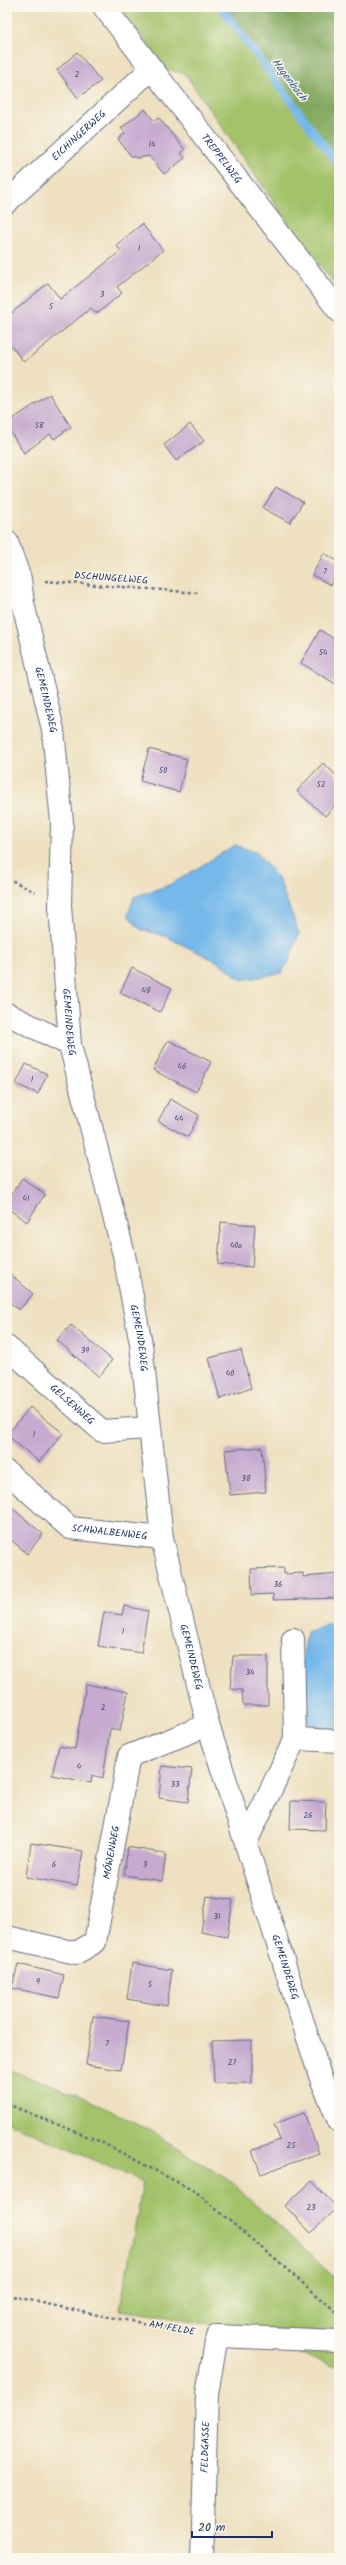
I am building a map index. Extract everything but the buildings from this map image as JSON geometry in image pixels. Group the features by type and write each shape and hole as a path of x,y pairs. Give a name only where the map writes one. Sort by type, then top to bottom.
{"street":[{"name":"TREPPELWEG","path":"104,7 339,311"},
{"name":"EICHINGERWEG","path":"7,202 151,69"},
{"name":"GEMEINDEWEG","path":"7,542 20,579 15,602 53,730 62,822 60,905 70,1045 124,1254 141,1344 162,1538 208,1725 320,2076 339,2122"},
{"path":"7,1014 70,1045"},
{"name":"GELSENWEG","path":"7,1346 102,1431 149,1428"},
{"name":"SCHWALBENWEG","path":"7,1472 70,1528 162,1538"},
{"path":"246,1842 294,1740 293,1639"},
{"name":"MÖWENWEG","path":"7,1936 76,1954 95,1942 128,1756 208,1725"},
{"path":"294,1740 339,1741"},
{"path":"217,2336 339,2341"},
{"name":"FELDGASSE","path":"202,2558 207,2394 217,2336"}],"path":[{"name":"DSCHUNGELWEG","path":"20,579 200,593"},
{"path":"7,2104 101,2142 196,2192 339,2314"},
{"name":"AM FELDE","path":"7,2294 92,2314 217,2336"}],"green space":[{"path":"119,7 221,7 339,166 339,290 303,244 185,74 166,69"},
{"path":"221,7 339,7 339,166"},
{"path":"7,2069 77,2094 152,2131 233,2183 339,2282 339,2333 255,2330 120,2310 143,2182 7,2122"},
{"path":"275,2345 339,2350 339,2368 333,2365"}],"water":[{"path":"235,845 257,853 278,878 299,933 288,963 281,973 242,980 220,963 165,936 140,929 128,915 134,897 172,884"},
{"path":"333,1621 339,1621 339,1731 321,1732 301,1717 299,1681 307,1632"}],"waterway":[{"name":"Hagenbach","path":"221,7 339,166"}]}
